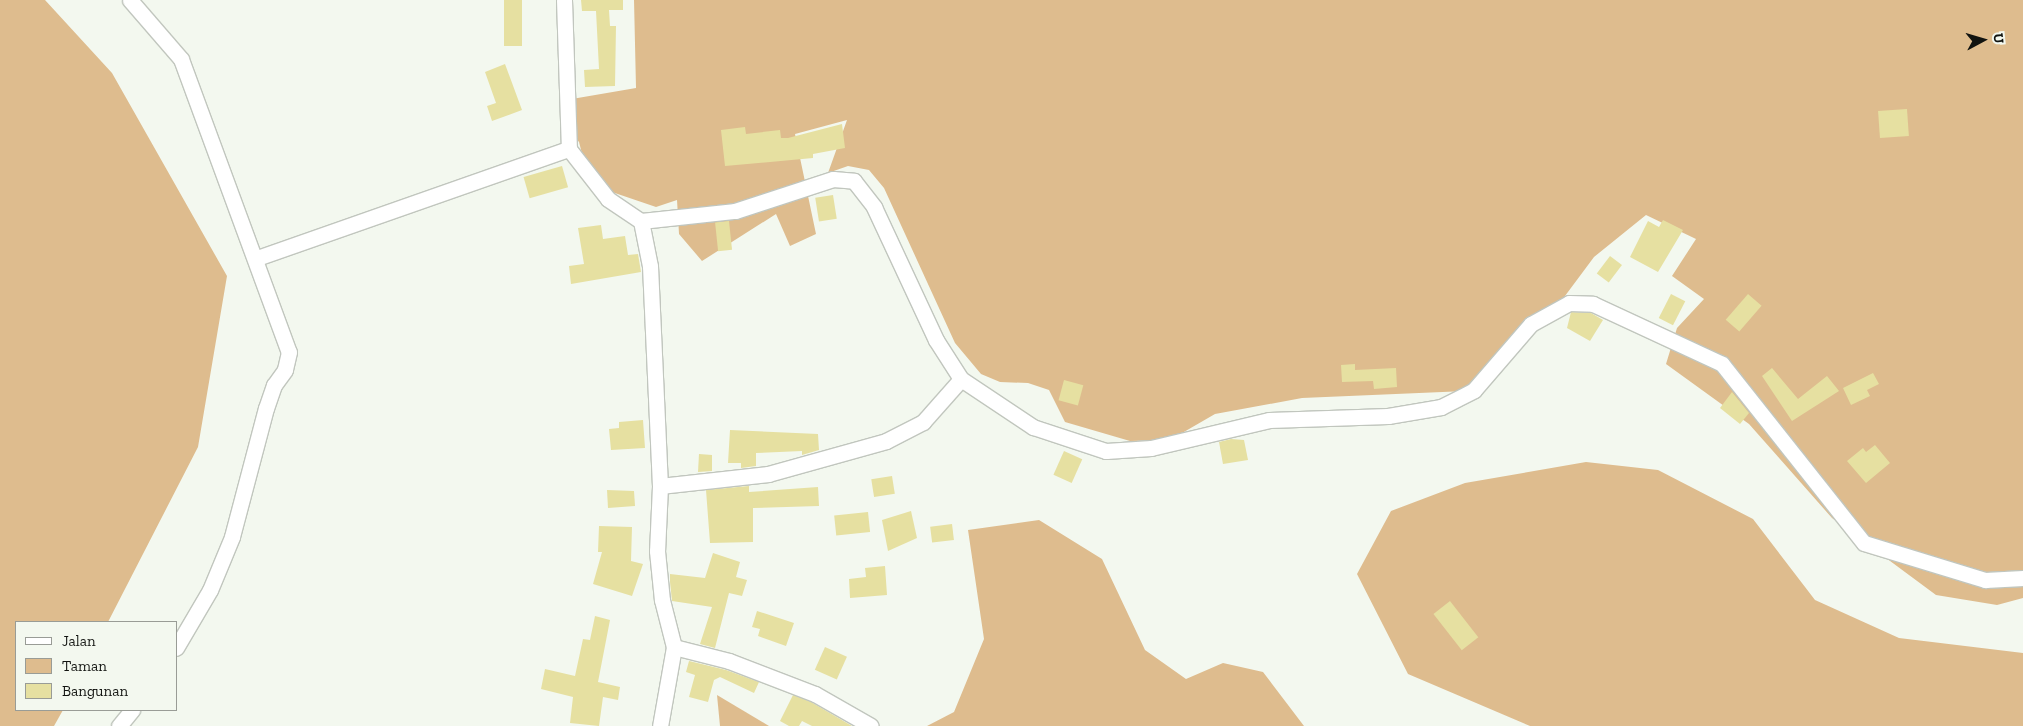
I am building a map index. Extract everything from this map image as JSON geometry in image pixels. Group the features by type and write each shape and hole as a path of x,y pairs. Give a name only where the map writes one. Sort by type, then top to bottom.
{"street":[{"path":"130,0 181,59 257,258 284,332 289,352 285,370 274,385 266,408 232,538 210,590 178,645"},
{"path":"564,0 569,149 608,199 641,221 735,211 833,179 854,181 874,207 936,340 961,379 1033,427 1063,440 1086,448 1129,452 1269,420 1388,416 1441,407 1474,390 1531,324 1569,303 1581,301 1722,364 1864,543 1985,580 2023,578"},
{"path":"257,258 569,149"},
{"path":"641,221 650,266 660,486 657,551 662,600 674,647 660,726"},
{"path":"660,486 768,474 886,441 923,422 961,379"},
{"path":"674,647 729,661 815,694 871,726"},
{"path":"119,726 131,711"}],"green space":[{"path":"0,0 45,0 112,73 227,276 198,447 109,621 15,621 15,711 62,711 54,726 0,726"},
{"path":"634,0 2023,0 2023,598 1997,605 1936,595 1832,518 1749,424 1666,364 1677,328 1704,299 1672,276 1696,239 1646,215 1594,257 1562,300 1466,391 1302,398 1215,414 1170,440 1130,441 1065,422 1049,390 1028,383 1000,382 981,374 955,343 884,188 869,170 848,166 828,173 847,120 795,134 816,234 790,246 776,214 702,261 679,234 677,200 656,207 606,190 586,169 579,142 569,130 566,100 636,88"},
{"path":"1586,462 1658,470 1753,519 1815,600 1899,638 2023,653 2023,726 1530,726 1408,674 1357,574 1391,511 1465,483"},
{"path":"1039,520 1102,559 1145,650 1186,679 1223,663 1263,672 1304,726 927,726 954,712 984,639 968,530"},
{"path":"717,695 769,726 720,726"}],"building":[{"path":"504,0 522,0 522,46 504,46"},
{"path":"581,0 623,0 623,10 609,10 610,26 616,26 615,86 585,87 584,70 599,69 596,11 582,11"},
{"path":"505,64 522,110 492,121 487,106 496,103 485,72"},
{"path":"1907,109 1909,136 1880,138 1878,111"},
{"path":"842,124 845,148 813,154 813,158 725,166 721,130 745,127 746,134 780,130 781,138 788,138"},
{"path":"562,166 568,187 530,198 524,177"},
{"path":"833,195 837,219 819,222 815,198"},
{"path":"1663,220 1683,230 1658,272 1630,257 1648,221 1659,227"},
{"path":"729,221 732,250 718,251 715,222"},
{"path":"601,225 603,239 625,236 628,255 638,254 641,272 571,284 569,266 584,264 578,228"},
{"path":"1610,256 1622,265 1609,283 1597,274"},
{"path":"1671,294 1685,301 1673,325 1659,318"},
{"path":"1748,294 1762,306 1739,331 1726,320"},
{"path":"1571,312 1591,313 1603,320 1590,341 1567,328"},
{"path":"1355,364 1355,370 1396,368 1397,387 1374,389 1373,381 1342,382 1341,365"},
{"path":"1772,368 1798,399 1827,376 1839,391 1792,421 1762,376"},
{"path":"1873,373 1879,384 1867,390 1870,396 1851,405 1843,388"},
{"path":"1064,380 1083,385 1078,405 1059,400"},
{"path":"1732,392 1749,413 1740,424 1720,408"},
{"path":"643,420 645,448 611,450 609,429 619,428 619,422"},
{"path":"730,430 818,434 819,450 802,455 802,451 756,453 756,466 741,468 741,463 728,463"},
{"path":"1231,439 1244,440 1248,460 1223,464 1219,442"},
{"path":"1875,445 1890,463 1866,483 1847,461 1863,448 1866,452"},
{"path":"1064,451 1082,459 1072,483 1053,475"},
{"path":"699,454 712,455 712,471 698,472"},
{"path":"892,476 895,494 874,497 871,479"},
{"path":"749,486 749,492 818,487 819,506 753,508 753,542 710,543 706,490"},
{"path":"607,490 634,491 635,506 608,508"},
{"path":"911,511 917,538 888,551 882,520"},
{"path":"868,512 870,532 836,535 834,516"},
{"path":"952,524 954,540 932,543 930,527"},
{"path":"599,526 632,527 631,561 643,564 632,596 593,584 602,552 598,552"},
{"path":"713,553 740,562 736,577 747,580 742,596 729,593 715,648 700,644 712,607 672,601 670,582 670,574 705,578"},
{"path":"885,566 887,595 850,598 849,579 866,577 865,568"},
{"path":"1450,601 1478,637 1462,650 1433,614"},
{"path":"757,611 794,623 786,646 758,636 760,629 752,627"},
{"path":"595,616 610,620 598,682 620,687 618,700 603,697 599,726 570,723 573,697 541,689 545,669 575,676 583,639 590,640"},
{"path":"825,647 847,657 837,680 815,670"},
{"path":"689,661 726,670 759,682 754,693 720,677 714,680 708,702 689,697 695,675 686,672"},
{"path":"793,695 811,702 852,726 812,726 802,721 799,726 789,726 780,721"}]}
